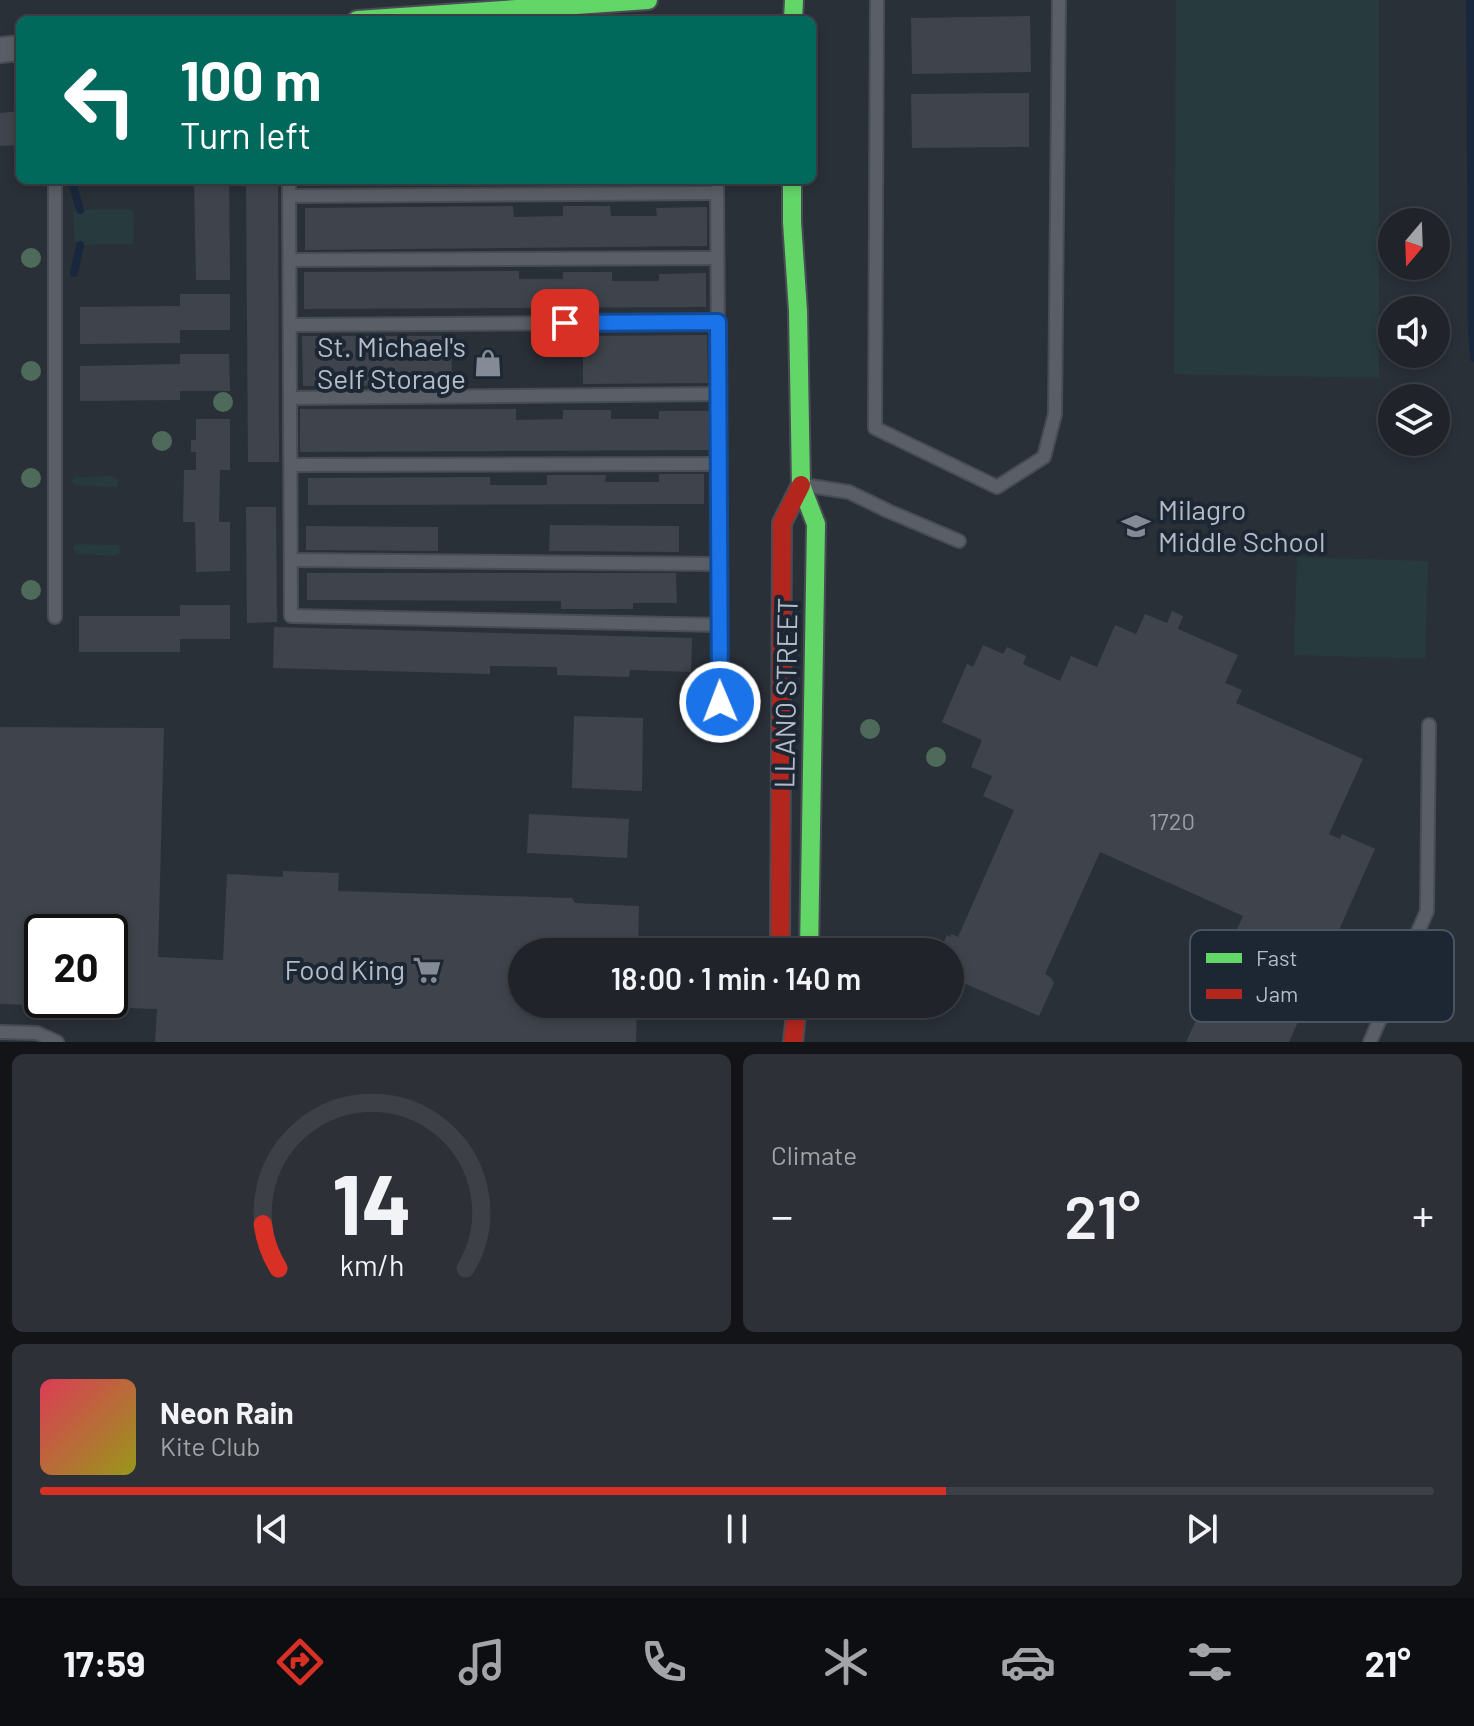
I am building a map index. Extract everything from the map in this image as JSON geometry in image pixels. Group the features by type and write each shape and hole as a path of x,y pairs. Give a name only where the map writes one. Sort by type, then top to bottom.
{"street":[{"path":"434,16 570,9 648,0"},
{"name":"LLANO STREET","path":"792,184 801,485 816,524 823,757 810,938"},
{"name":"LLANO STREET","path":"780,938 782,523 801,485"},
{"path":"782,758 823,757"},
{"path":"793,1042 794,1018"}],"lane":[{"path":"877,0 875,428 997,487 1044,457 1055,414 1059,0"},
{"path":"55,184 55,617"},
{"path":"289,184 291,616 719,625"},
{"path":"289,196 717,186 720,702 695,702"},
{"path":"290,260 717,258"},
{"path":"290,325 718,322"},
{"path":"290,398 718,394"},
{"path":"291,465 719,464"},
{"path":"801,485 849,492 959,541"},
{"path":"291,560 719,564"},
{"path":"1419,930 1427,911 1429,725"},
{"path":"1370,1042 1379,1022"},
{"path":"0,1032 37,1033 57,1042"}],"green space":[{"path":"1176,0 1379,0 1379,378 1174,374"},
{"path":"76,210 132,210 134,214 133,244 80,245 75,242 73,214"},
{"path":"113,476 119,481 117,487 75,485 72,481 76,477"},
{"path":"74,544 119,545 120,552 114,556 77,554"},
{"path":"1297,557 1428,561 1425,659 1294,655"}],"building":[{"path":"1030,16 1031,72 912,74 911,18"},
{"path":"1029,93 1029,147 912,148 911,94"},
{"path":"16,111 16,145 0,146 0,113"},
{"path":"194,184 229,184 230,280 196,280"},
{"path":"246,184 278,184 279,462 248,462"},
{"path":"513,206 514,217 563,216 563,206 610,206 611,216 657,216 656,208 707,207 707,246 305,250 305,208"},
{"path":"519,271 519,279 563,279 563,272 612,272 612,281 659,281 659,274 706,273 706,307 304,309 304,272"},
{"path":"180,294 230,294 230,330 180,330 180,343 80,344 80,307 180,306"},
{"path":"707,335 708,383 583,384 583,336"},
{"path":"302,336 451,336 452,385 303,386"},
{"path":"180,354 229,354 230,391 180,391 180,400 80,401 80,366 180,364"},
{"path":"300,409 516,409 516,420 563,419 563,410 611,410 611,419 659,419 659,411 710,411 710,450 300,452"},
{"path":"196,419 230,419 230,470 220,470 219,522 230,522 230,571 196,572 195,522 183,522 184,470 196,470 196,452 191,452 191,440 196,440"},
{"path":"659,474 704,474 704,504 308,505 308,478 490,477 490,485 547,485 547,475 606,475 605,482 659,482"},
{"path":"246,507 276,507 277,622 247,623"},
{"path":"550,525 679,526 679,552 549,551"},
{"path":"306,526 438,527 438,551 306,550"},
{"path":"307,573 676,573 677,603 633,603 633,609 561,609 561,601 307,600"},
{"path":"180,605 230,605 230,639 180,639 180,652 79,652 79,616 180,616"},
{"path":"1172,611 1183,616 1178,629 1238,655 1225,683 1242,690 1236,703 1363,759 1329,834 1340,839 1342,834 1375,849 1339,930 1237,930 1243,916 1100,852 1045,974 1054,983 1039,1016 964,983 964,938 946,938 951,934 958,937 1014,810 983,796 992,776 971,767 982,740 942,722 967,664 973,667 983,645 1003,654 1007,647 1026,656 1023,664 1060,681 1071,656 1097,667 1115,625 1136,634 1145,614 1167,623"},
{"path":"274,627 692,638 691,672 630,670 629,677 557,675 557,667 490,666 490,674 273,668"},
{"path":"574,716 643,718 642,791 572,788"},
{"path":"0,727 164,728 158,957 223,960 227,874 283,877 283,871 339,873 338,891 572,898 575,903 639,906 638,938 508,938 508,1018 637,1018 636,1042 155,1042 157,1009 128,1008 128,914 24,914 24,1005 0,1004"},
{"path":"529,814 629,819 627,858 527,853"},
{"path":"1195,1022 1298,1022 1289,1042 1186,1042"}],"waterway":[{"path":"1470,0 1474,358"},
{"path":"73,184 80,210"},
{"path":"74,273 80,245"}],"traffic: fast":[{"path":"415,16 648,0"},
{"path":"793,16 794,0"},
{"path":"792,184 801,485 816,524 809,938"}],"traffic: jam":[{"path":"780,938 782,523 801,485"},
{"path":"793,1042 796,1018"}],"place":[{"name":"St. Michael's Self Storage","path":"488,363"},
{"name":"Milagro Middle School","path":"1136,526"},
{"name":"Food King","path":"427,970"}],"route":[{"path":"565,323 718,322 720,702"}]}
